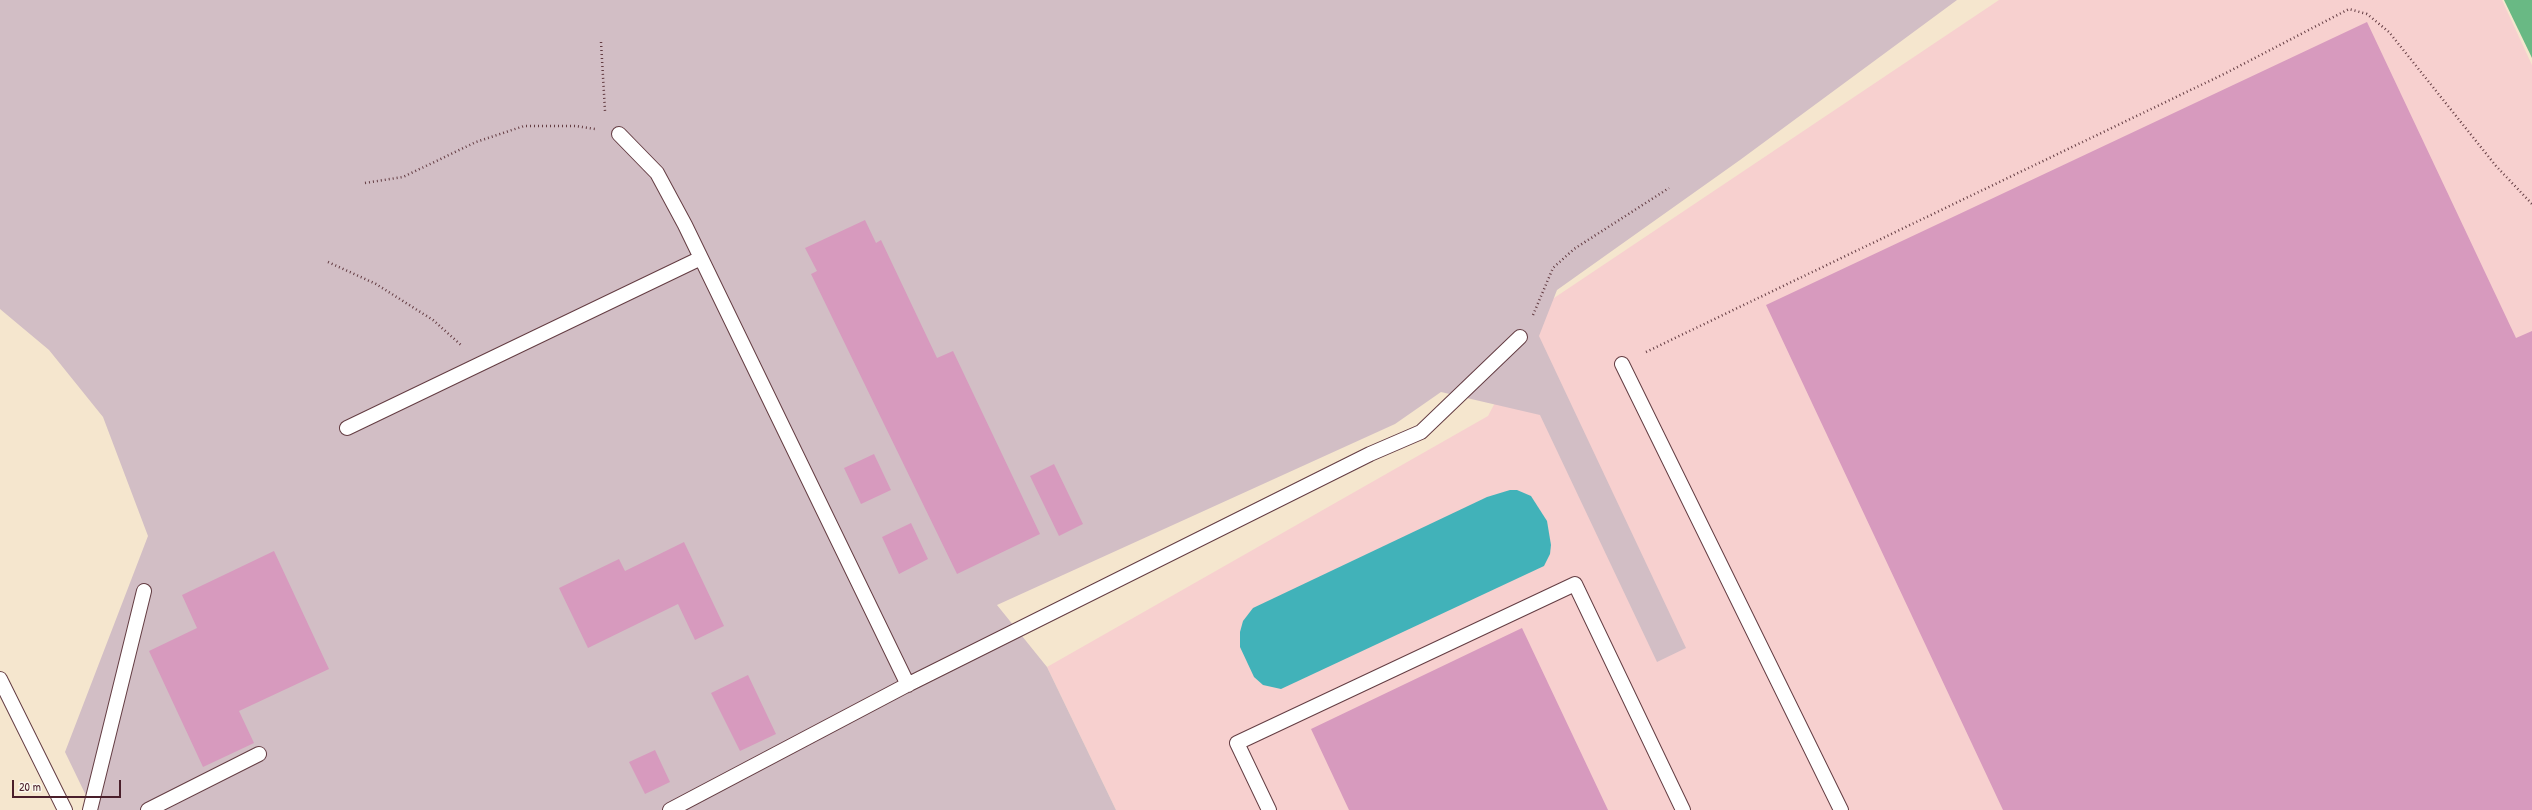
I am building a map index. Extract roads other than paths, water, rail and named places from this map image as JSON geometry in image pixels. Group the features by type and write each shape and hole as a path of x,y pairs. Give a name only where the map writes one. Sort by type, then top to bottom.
{"lane":[{"path":"619,134 658,173 701,258 908,685"},
{"path":"347,428 701,258"},
{"path":"670,810 908,685 1370,454 1421,432 1520,337"},
{"path":"1622,364 1841,810"},
{"path":"1269,810 1237,743 1575,584 1683,810"},
{"path":"90,810 144,591"},
{"path":"0,679 65,810"},
{"path":"148,810 259,754"}],"water":[{"path":"1510,490 1517,490 1531,496 1547,521 1551,545 1550,554 1544,566 1281,689 1263,685 1254,677 1240,647 1240,632 1243,621 1253,608 1487,497"}]}
